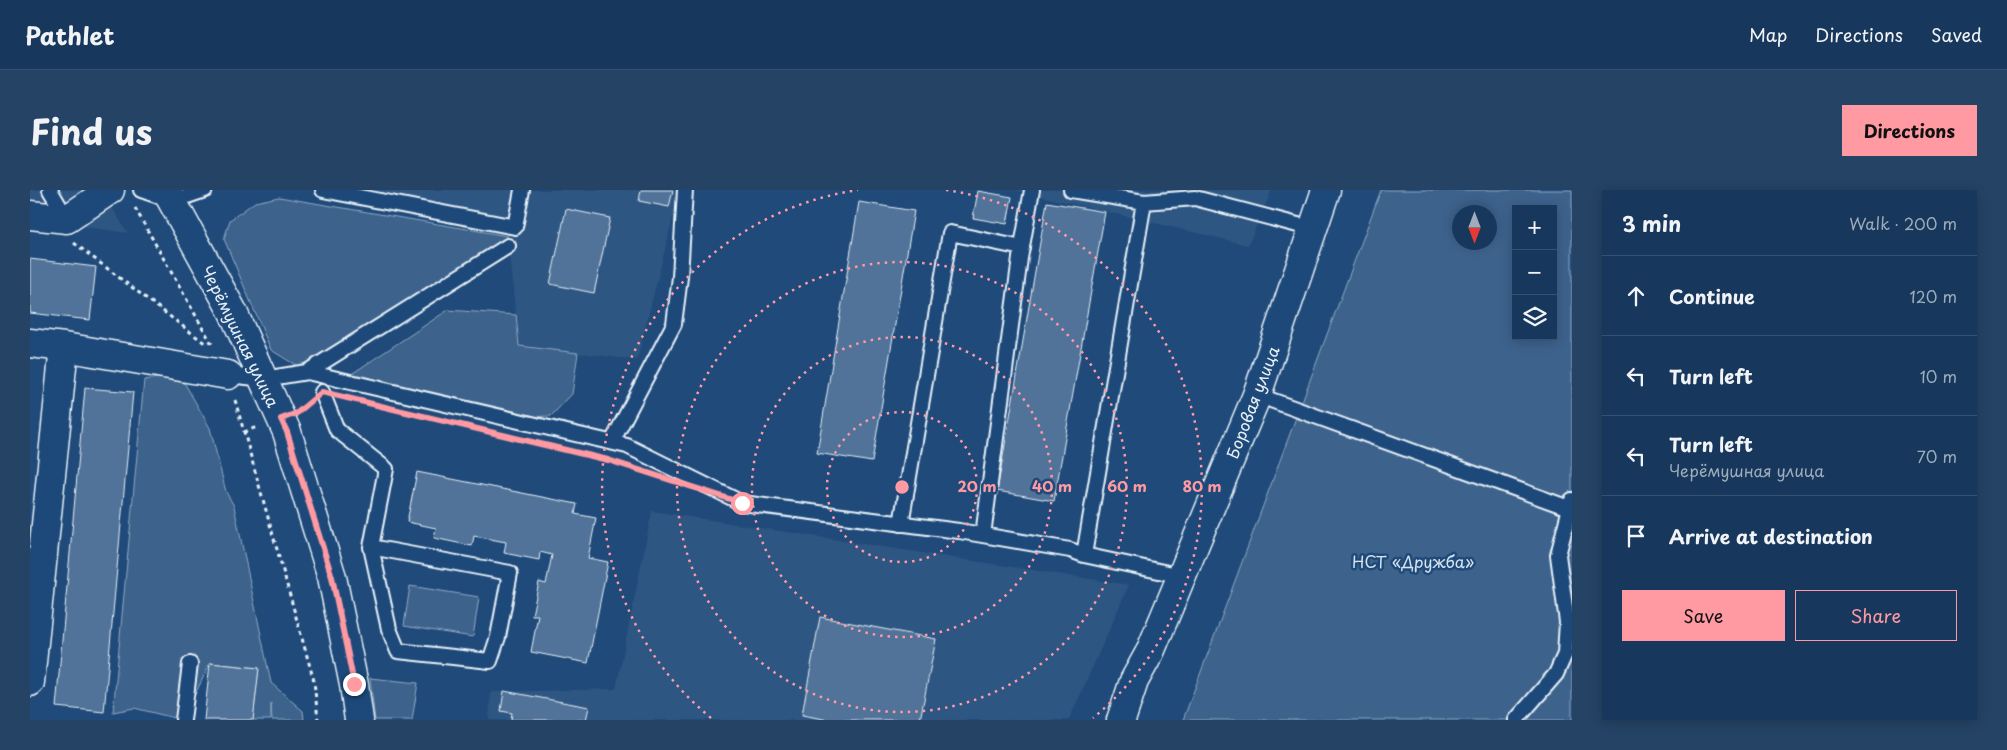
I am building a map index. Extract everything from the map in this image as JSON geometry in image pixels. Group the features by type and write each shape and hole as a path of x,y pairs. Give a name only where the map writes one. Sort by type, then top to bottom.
{"street":[{"path":"30,215 63,219 110,190"},
{"name":"Боровая улица","path":"1121,720 1134,681 1150,652 1257,395 1326,190"},
{"name":"Черёмушная улица","path":"170,196 233,312 287,432 332,577 354,684 359,720"},
{"path":"30,343 228,375"},
{"path":"30,682 64,347"}],"lane":[{"path":"50,190 63,219"},
{"path":"141,190 170,196 205,190"},
{"path":"323,190 515,227 522,190"},
{"path":"612,442 674,324 680,277 685,190"},
{"path":"983,535 1022,248 1032,190"},
{"path":"1072,190 1144,202 1196,194 1313,229"},
{"path":"1084,555 1144,202"},
{"path":"901,524 950,233 1022,248"},
{"path":"307,372 508,246"},
{"path":"228,375 264,379 307,372 612,442 627,446 742,503 983,535 1070,550 1084,555 1182,576"},
{"path":"322,392 337,430 386,469 371,547 388,629 398,651 490,661 498,637 510,573 371,547"},
{"path":"1257,395 1571,504 1558,555 1566,622 1565,654 1556,674 1516,720"},
{"path":"183,720 190,664"}],"path":[{"path":"63,219 72,241 216,351 134,207"},
{"path":"228,375 314,681 318,720"},
{"path":"244,432 281,419"}],"shaded area":[{"path":"30,190 101,190 128,233 30,219"},
{"path":"323,190 680,190 637,360 519,346 508,246 515,228"},
{"path":"1014,190 1272,190 1248,245"},
{"path":"652,511 1129,585 1069,720 489,720 491,692 616,689"}],"green space":[{"name":"НСТ «Дружба»","path":"1381,190 1572,190 1572,720 1183,720"},
{"path":"279,197 508,236 307,372 271,350 224,239 230,220 255,202"},
{"path":"448,310 516,315 519,346 578,353 572,394 551,416 521,417 344,379"},
{"path":"180,375 210,428 226,492 234,506 271,683 303,711 304,720 272,720 271,703 271,720 253,720 259,668 210,663 183,720 134,708 113,712 144,380"},
{"path":"410,586 479,597 473,637 404,626"},
{"path":"370,678 418,683 412,720 375,720"}],"building":[{"path":"641,190 673,190 669,207 639,201"},
{"path":"978,191 1012,197 1007,224 973,218"},
{"path":"859,202 914,211 872,462 817,453"},
{"path":"1047,202 1105,212 1054,501 997,491"},
{"path":"566,209 610,218 594,293 550,284"},
{"path":"30,259 96,267 90,320 30,313"},
{"path":"85,388 133,392 104,712 56,707"},
{"path":"417,472 577,504 575,514 596,518 588,558 608,562 588,663 531,652 538,615 532,615 539,582 546,584 552,555 540,552 539,560 504,553 506,542 474,536 472,546 434,538 436,528 407,522"},
{"path":"820,617 936,639 920,720 829,720 802,715"},
{"path":"210,663 259,668 253,720 204,720"},
{"path":"504,691 589,707 586,720 511,720 512,713 501,711"}],"route":[{"path":"354,684 332,577 287,432 281,419 297,413 322,392 608,460 742,503"}]}
